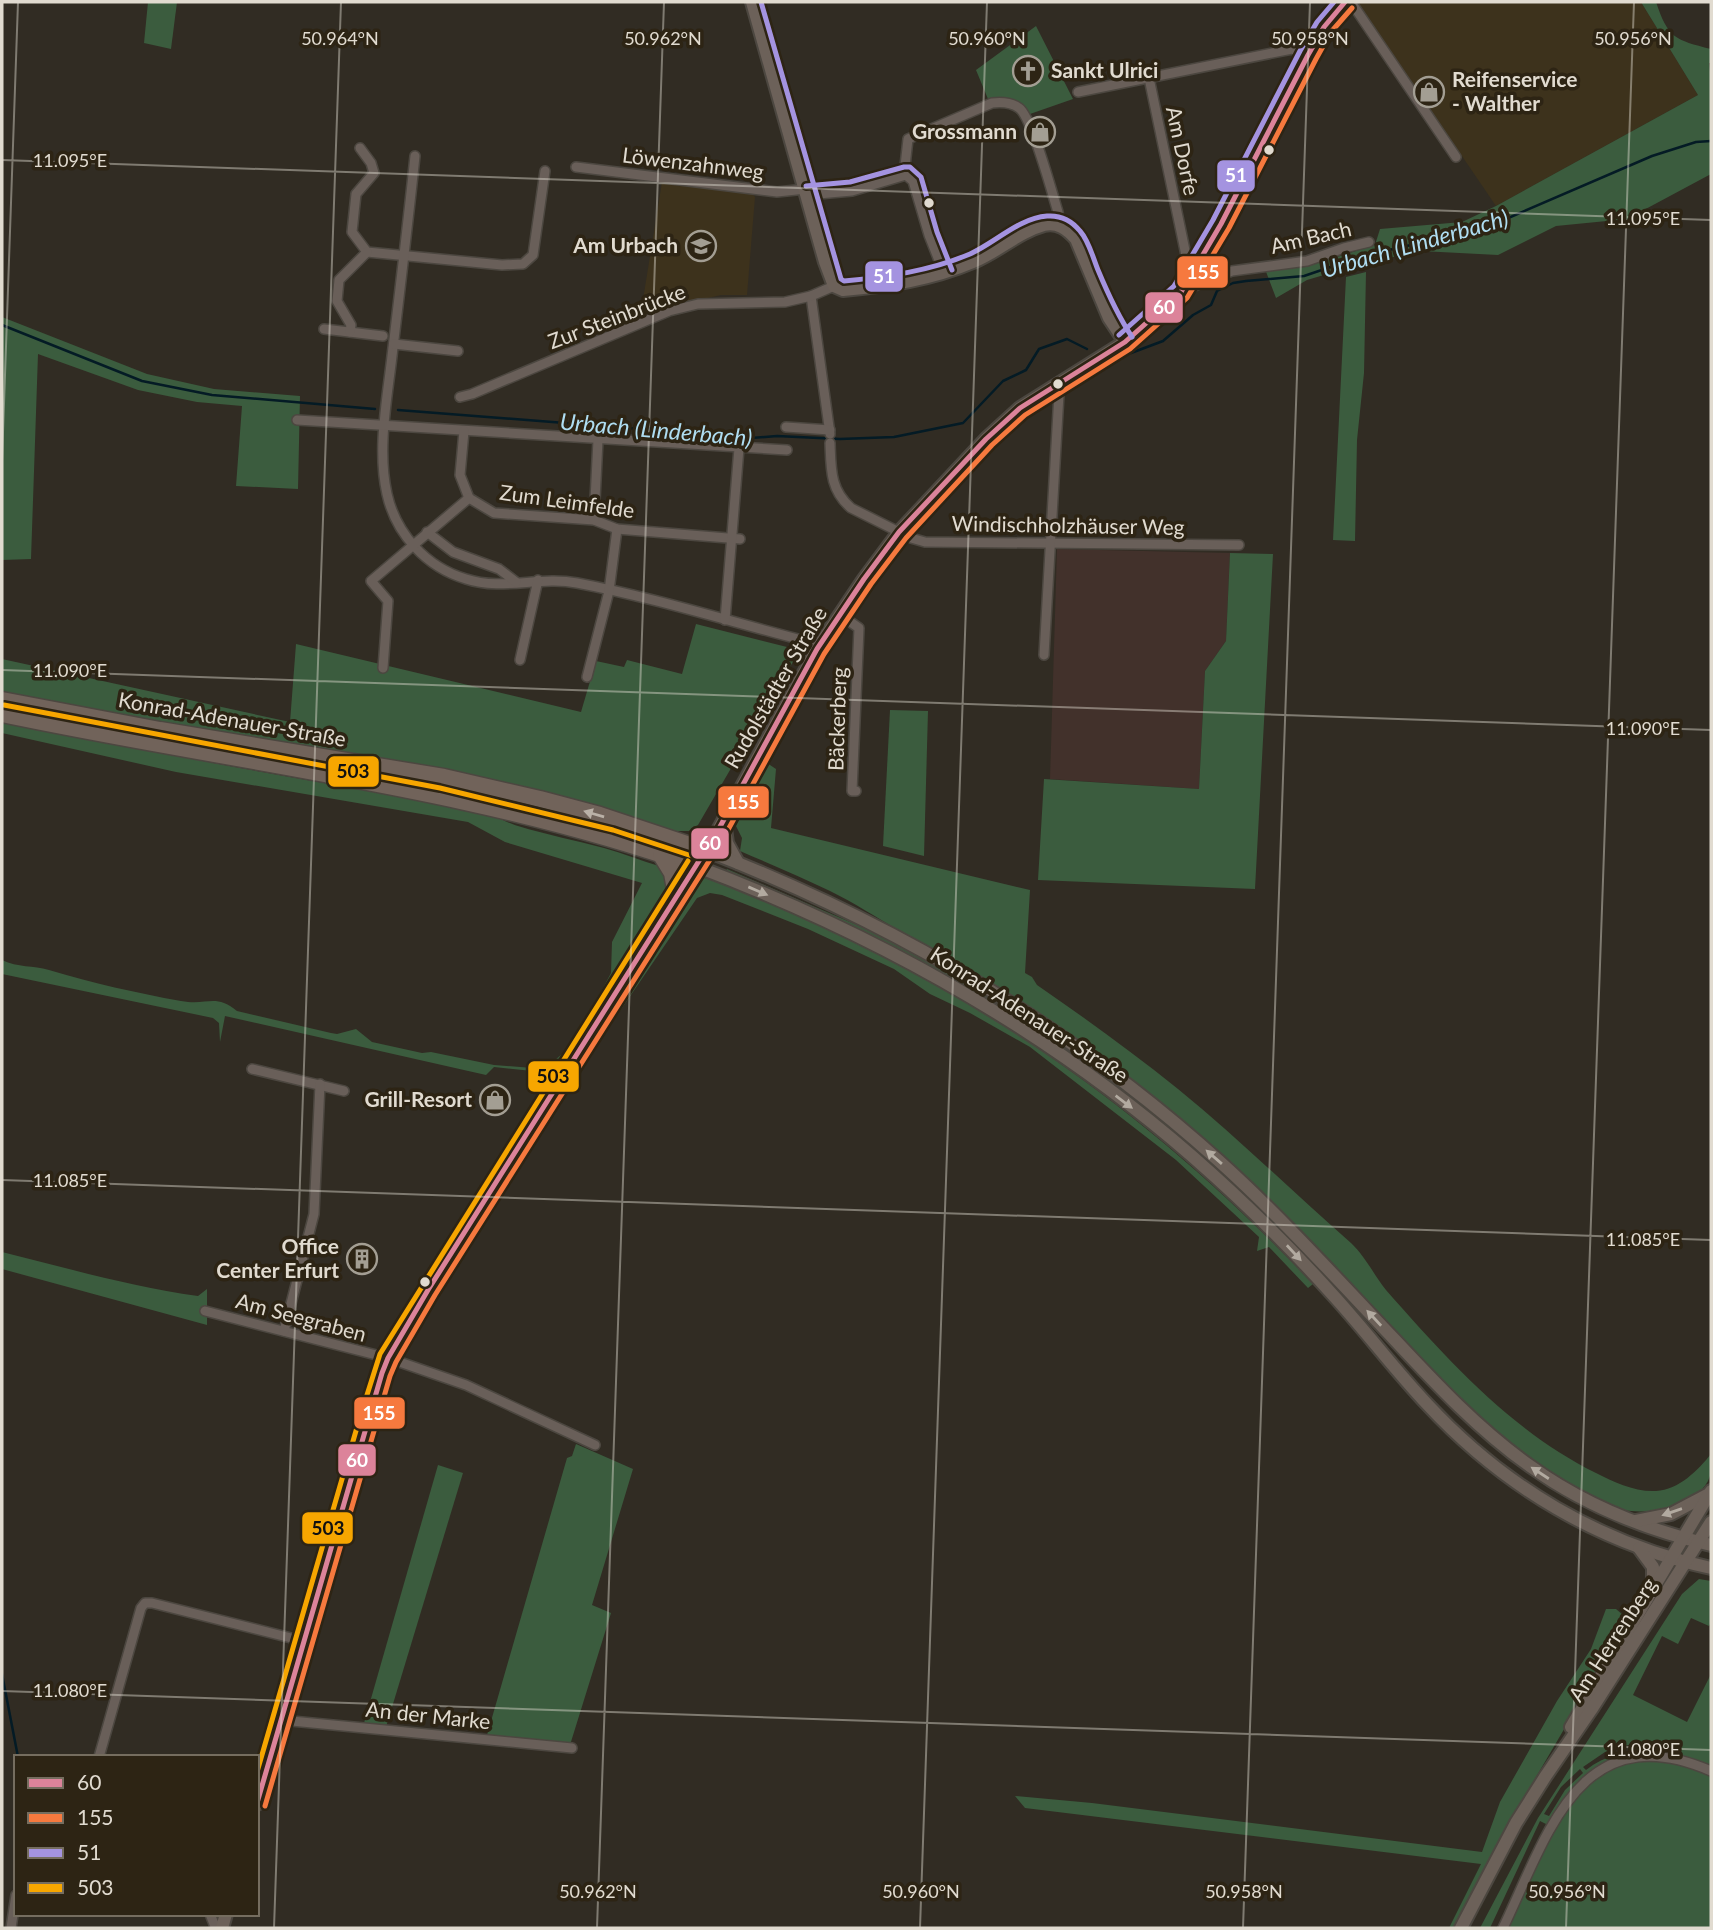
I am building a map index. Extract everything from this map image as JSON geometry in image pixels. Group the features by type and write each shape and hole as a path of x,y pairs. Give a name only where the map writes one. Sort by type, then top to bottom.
{"highway":[{"name":"Konrad-Adenauer-Straße","path":"2,699 172,732 444,777 600,815 705,850"},
{"name":"Konrad-Adenauer-Straße","path":"2,714 445,797 559,824 695,866"},
{"path":"662,855 672,873 676,895"}],"main road":[{"path":"752,2 834,286 843,290 919,280 990,254 1044,225 1060,226 1076,239 1109,318 1125,342"},
{"name":"Rudolstädter Straße","path":"259,1797 388,1358 428,1290 724,821 817,649 839,614 898,532 986,439 1020,408 1125,342 1181,292 1221,224 1308,55 1324,27 1345,2"},
{"path":"724,821 727,844 739,863"},
{"name":"Konrad-Adenauer-Straße","path":"705,850 803,890 929,954 1073,1044 1220,1162 1288,1226 1433,1381 1487,1433 1532,1468 1599,1507 1631,1521 1705,1544"},
{"name":"Konrad-Adenauer-Straße","path":"695,866 781,901 922,969 983,1005 1088,1075 1193,1157 1284,1243 1332,1294 1425,1403 1493,1466 1555,1509 1589,1527 1639,1548 1711,1568"},
{"path":"1631,1521 1671,1514 1711,1492"},
{"name":"Am Herrenberg","path":"1545,1777 1584,1702 1711,1492"},
{"name":"Am Herrenberg","path":"1461,1928 1516,1823 1686,1562 1705,1544 1711,1522"},
{"path":"1639,1548 1653,1567 1651,1590"}],"street":[{"path":"1351,2 1456,157"},
{"path":"1078,92 1292,49 1308,55"},
{"name":"Am Dorfe","path":"1149,78 1187,260 1193,271"},
{"path":"944,273 913,181 904,175 906,145 908,139 992,103 1002,102 1019,108 1026,115 1058,212 1060,226"},
{"path":"360,148 374,173 356,194 352,232 368,252 502,265 523,264 533,255 545,171"},
{"path":"415,156 385,426 384,467 387,493 394,516 412,545 427,558 467,580 491,583 568,581 798,639 817,649"},
{"name":"Löwenzahnweg","path":"576,167 777,192 852,191 904,175"},
{"name":"Am Bach","path":"1181,292 1232,271 1307,261 1369,242"},
{"path":"350,332 351,325 337,301 339,280 368,252"},
{"name":"Zur Steinbrücke","path":"460,397 670,311 698,304 776,302 811,296 834,286"},
{"name":"Windischholzhäuser Weg","path":"811,296 830,436 832,478 842,500 851,508 911,538 925,542 1239,545"},
{"path":"324,329 383,336"},
{"path":"394,344 458,351"},
{"path":"1044,655 1059,394 1054,386"},
{"path":"297,420 787,450"},
{"path":"786,427 830,436"},
{"name":"Zum Leimfelde","path":"464,431 460,475 469,498 494,513 594,520 617,529 736,539"},
{"path":"594,520 598,440"},
{"path":"725,620 736,539 738,448"},
{"path":"383,668 388,601 371,581 469,498"},
{"path":"587,677 610,591 617,529"},
{"path":"428,532 453,552 499,569 517,582"},
{"path":"520,660 538,580"},
{"name":"Bäckerberg","path":"839,614 859,628 852,791 856,791"},
{"path":"253,1069 344,1091"},
{"path":"284,1331 313,1214 320,1084"},
{"name":"Am Seegraben","path":"205,1311 388,1358 466,1385 595,1445"},
{"path":"100,1755 141,1608 145,1603 303,1642"},
{"name":"An der Marke","path":"281,1720 572,1748"},
{"path":"1503,1928 1558,1814 1575,1790 1588,1778 1613,1762 1647,1754 1685,1760 1711,1771"},
{"path":"11,1928 14,1908"}],"shaded area":[{"path":"1357,2 1641,2 1698,95 1496,206"},
{"name":"Am Urbach","path":"662,182 751,192 755,197 747,295 721,295 660,309 640,318"},
{"path":"1057,549 1230,553 1226,641 1205,671 1199,789 1050,779"}],"green space":[{"path":"148,2 177,2 171,49 144,43"},
{"path":"1641,2 1656,2 1674,36 1711,49 1711,174 1627,219 1556,226 1498,255 1421,251 1361,264 1307,280 1276,298 1265,269 1305,267 1375,245 1380,229 1462,222 1698,95"},
{"path":"1036,26 1073,99 1030,114 1012,100 988,99 976,70"},
{"path":"1366,272 1364,373 1357,440 1355,541 1333,540 1346,277"},
{"path":"2,317 147,374 214,389 300,396 298,489 236,486 242,406 197,402 138,390 38,354 31,559 2,560"},
{"path":"1230,553 1273,554 1255,889 1038,880 1044,779 1199,789 1205,671 1226,641"},
{"path":"696,624 787,647 794,660 698,825 689,831 678,831 675,834 246,740 2,694 2,659 290,722 296,644 581,712 596,661 624,667 627,660 682,674"},
{"path":"890,710 928,711 924,856 883,846"},
{"path":"2,720 160,753 470,809 515,825 707,879 774,904 893,961 1024,1038 1146,1128 1204,1177 1313,1284 1308,1288 1269,1247 1257,1251 1259,1237 1176,1160 1030,1047 930,994 894,969 808,929 722,895 710,893 697,898 573,1080 553,1069 542,1072 494,1067 486,1075 225,1016 220,1042 219,1023 213,1018 2,974 2,960 164,998 190,1002 217,1001 237,1011 331,1033 356,1029 372,1042 422,1053 431,1052 494,1065 545,1069 563,1053 611,973 612,942 642,883 505,842 468,822 176,772 2,733"},
{"path":"181,740 440,783 531,803 672,845 670,847 539,809"},
{"path":"767,763 776,769 771,828 1030,890 1025,973 1032,977 1037,985 1178,1089 1351,1243 1386,1290 1433,1342 1508,1415 1565,1456 1624,1486 1640,1490 1664,1490 1680,1483 1711,1454 1711,1472 1706,1485 1696,1495 1669,1508 1653,1511 1622,1510 1559,1479 1512,1446 1429,1368 1311,1241 1270,1201 1085,1045 1007,994 857,906 740,851 742,838 736,826"},
{"path":"727,869 887,938 988,996 986,999 858,931 725,873"},
{"path":"2,1252 149,1288 198,1296 207,1289 207,1325 2,1269"},
{"path":"576,1444 633,1469 592,1605 611,1613 570,1745 487,1735 567,1458 572,1456"},
{"path":"438,1465 463,1473 386,1727 364,1723"},
{"path":"1699,1579 1711,1581 1711,1622 1709,1626 1691,1618 1678,1644 1662,1636 1633,1695 1687,1722 1711,1674 1711,1928 1497,1928 1546,1824 1540,1821 1490,1928 1480,1928 1538,1818 1682,1594","holes":["1635,1743 1652,1744 1652,1750 1617,1754 1586,1770 1583,1767 1605,1752","1580,1769 1583,1773 1565,1790 1549,1816 1544,1814 1561,1787"]},
{"path":"1606,1609 1616,1609 1623,1615 1622,1630 1518,1808 1455,1928 1449,1928 1481,1864 1025,1808 1015,1796 1092,1803 1482,1852 1500,1802 1557,1701 1591,1649"}],"waterway":[{"name":"Urbach (Linderbach)","path":"1131,353 1163,341 1193,315 1211,305 1217,291 1233,283 1304,276 1363,256 1485,228 1652,156 1696,142 1711,141"},
{"name":"Urbach (Linderbach)","path":"2,325 142,381 212,395 375,409"},
{"name":"Urbach (Linderbach)","path":"398,410 641,429 658,428 680,436 708,432 725,440 777,436 840,439 894,437 963,423 1003,381 1026,370 1039,349 1067,339 1087,349"},
{"path":"2,1674 18,1755"}],"transit line":[{"name":"51","path":"761,2 841,279 844,281 892,275 939,265 970,254 1027,221 1047,216 1057,217 1070,222 1083,235 1109,296 1132,337"},
{"name":"51","path":"1119,335 1174,286 1213,220 1300,51 1317,22 1334,2"},
{"name":"60","path":"259,1796 382,1373 428,1290 716,834 817,649 864,579 899,532 986,439 1020,408 1125,342 1181,292 1221,224 1308,55 1324,27 1345,2"},
{"name":"155","path":"265,1806 390,1376 435,1295 723,839 824,654 871,584 906,538 992,445 1025,415 1130,349 1187,298 1229,228 1331,32 1352,8"},
{"name":"51","path":"806,186 850,182 910,167 921,177 937,232 952,270"},
{"name":"503","path":"4,705 440,788 613,830 698,858"},
{"name":"503","path":"259,1765 380,1354 688,861"}],"place":[{"name":"Sankt Ulrici","path":"1028,71"},
{"name":"Reifenservice - Walther","path":"1429,92"},
{"name":"Grossmann","path":"1040,132"},
{"name":"Am Urbach","path":"701,246"},
{"name":"Grill-Resort","path":"495,1100"},
{"name":"Office Center Erfurt","path":"362,1259"}]}
